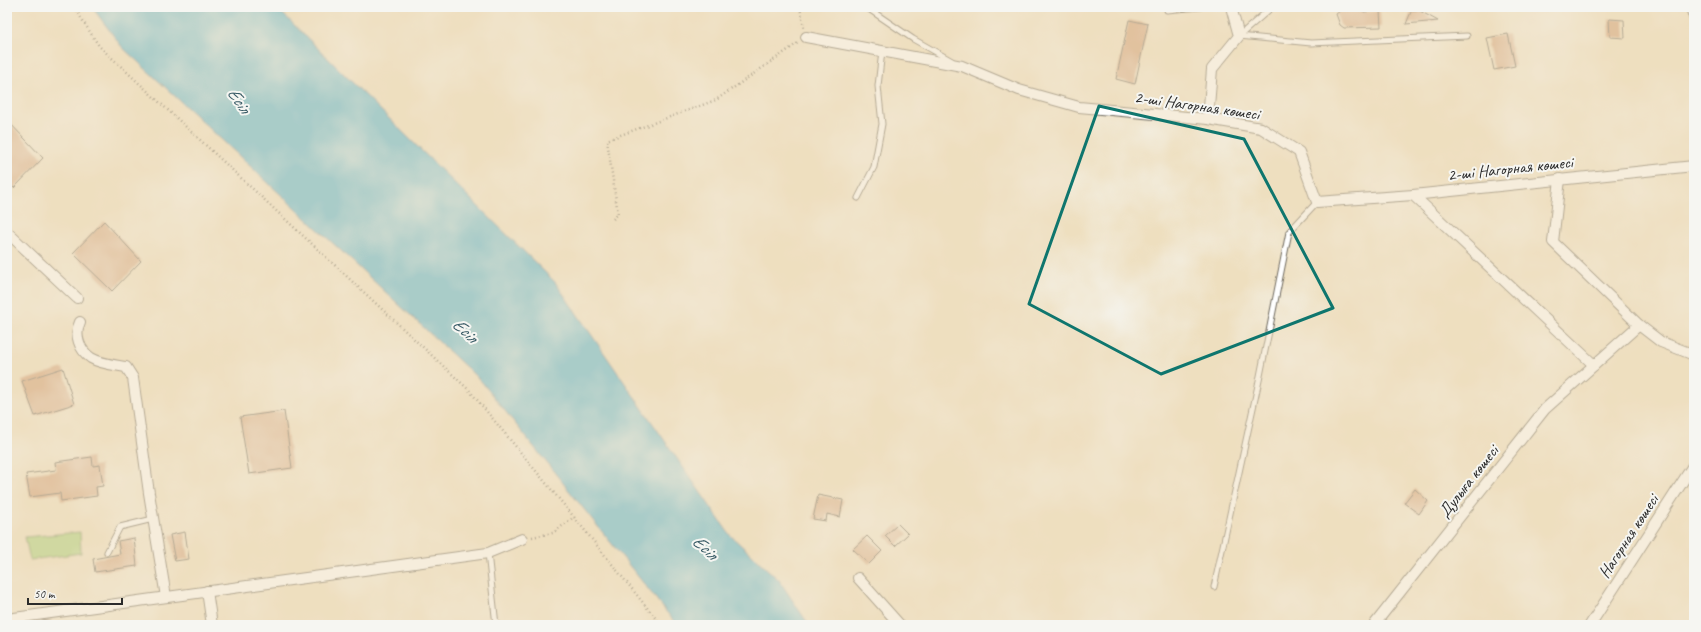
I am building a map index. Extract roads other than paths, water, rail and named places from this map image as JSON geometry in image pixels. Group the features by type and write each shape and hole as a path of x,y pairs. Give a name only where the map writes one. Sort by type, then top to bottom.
{"street":[{"path":"1208,119 1212,69 1239,36 1231,7"},
{"name":"2-ші Нагорная көшесі","path":"806,37 962,66 1019,90 1079,107 1208,119 1261,128 1299,152 1317,202 1413,195 1694,166"},
{"path":"1560,179 1553,242 1639,325 1661,342 1694,355"},
{"path":"1413,195 1594,365"},
{"path":"7,232 77,298"},
{"path":"80,322 77,328 78,342 91,358 126,367 132,378 166,596"},
{"name":"Дулыға көшесі","path":"1374,625 1545,409 1639,325"},
{"name":"Нагорная көшесі","path":"1590,625 1694,464"},
{"path":"7,619 488,553 522,540"},
{"path":"858,578 900,625"},
{"path":"207,591 212,625"}],"lane":[{"path":"866,7 913,39 962,66"},
{"path":"1167,10 1200,7"},
{"path":"1239,36 1272,7"},
{"path":"1688,7 1694,24"},
{"path":"1239,36 1311,43 1467,36"},
{"path":"858,198 874,167 882,124 878,86 882,51"},
{"path":"1214,587 1290,232 1317,202"},
{"path":"108,552 120,528 153,519"},
{"path":"488,553 496,625"}],"water":[{"name":"Есіл","path":"92,7 276,7 555,282 730,535 779,580 809,625 677,625 481,381 122,47"}]}
